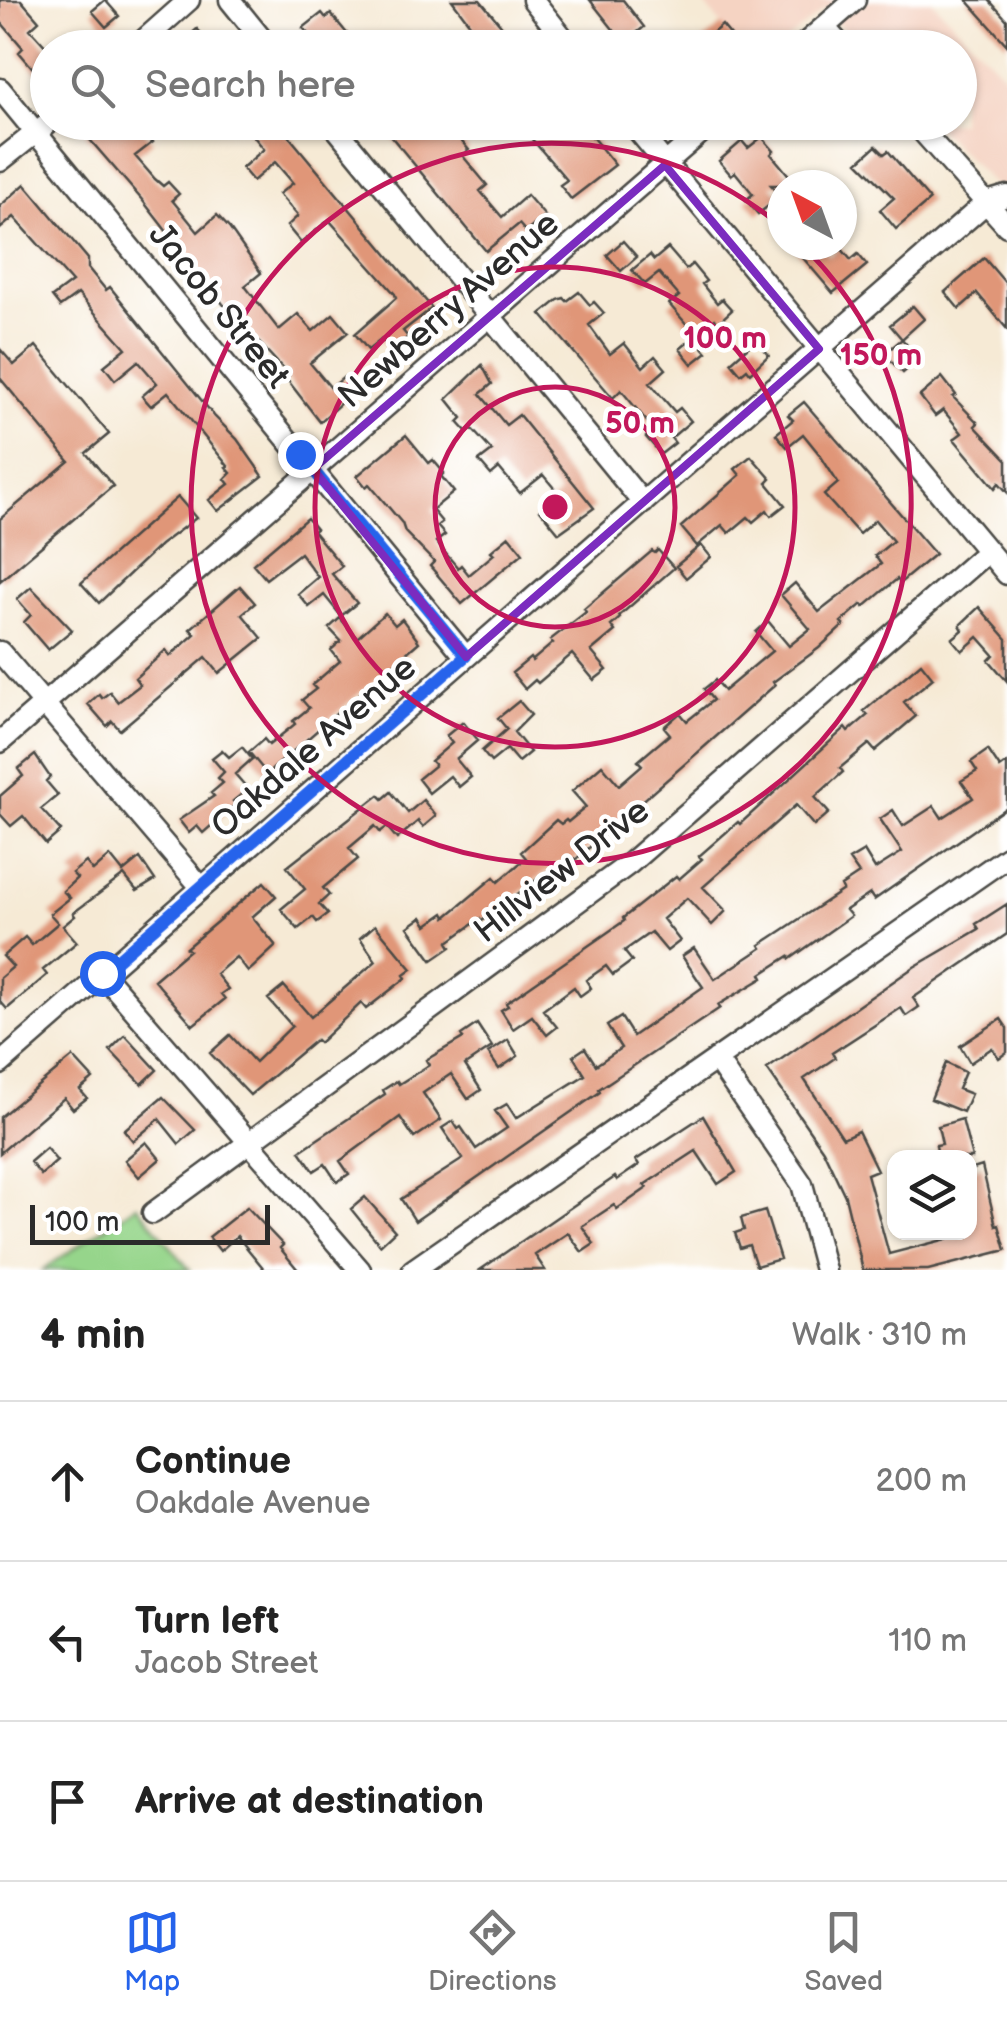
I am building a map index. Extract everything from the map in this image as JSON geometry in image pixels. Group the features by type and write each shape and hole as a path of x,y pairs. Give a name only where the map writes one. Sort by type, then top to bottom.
{"street":[{"path":"155,30 189,0"},
{"path":"230,0 254,30"},
{"path":"534,0 557,30"},
{"path":"821,30 855,0"},
{"path":"824,27 827,30"},
{"name":"Jacob Street","path":"0,89 30,116"},
{"path":"0,161 30,138"},
{"name":"Jacob Street","path":"53,140 466,656"},
{"path":"346,140 642,502"},
{"path":"646,140 1007,574"},
{"name":"Newberry Avenue","path":"0,742 692,140"},
{"path":"933,140 997,199 1007,226"},
{"name":"Oakdale Avenue","path":"0,1064 642,502 997,199"},
{"name":"Hillview Drive","path":"153,1213 629,864 988,552"},
{"path":"0,652 201,886"},
{"path":"412,1270 1007,858"},
{"path":"102,973 360,1270"},
{"path":"716,1060 802,1184 825,1270"}],"highlighted area":[{"path":"665,165 819,349 466,657 313,469"}],"shaded area":[{"path":"701,0 931,0 960,30 844,30 824,9 799,30 726,30"},
{"path":"977,47 1007,78 1007,188 996,187 950,140 977,140"}],"green space":[{"path":"137,1205 190,1270 43,1270"}],"building":[{"path":"0,0 21,0 39,21 30,29 30,65 19,52 23,48 0,21"},
{"path":"105,0 119,16 106,27 92,11"},
{"path":"452,0 480,0 505,30 474,30"},
{"path":"590,0 623,0 644,27 614,30"},
{"path":"967,0 989,0 1007,20 1007,45"},
{"path":"322,13 326,18 331,14 344,30 305,30"},
{"path":"90,140 151,140 135,156 163,186 168,182 179,194 172,200 198,232 217,215 230,229 261,273 245,286 279,330 298,314 313,331 333,314 348,332 310,363 331,388 344,377 355,390 320,422 286,378 289,375 223,304"},
{"path":"257,140 292,140 432,308 403,331 408,337 392,351 382,339 368,350 355,334 396,298 395,294 329,220 301,243 287,226 298,216 279,194 293,183 275,162 253,181 242,168 264,149"},
{"path":"394,140 460,140 469,150 462,155 487,185 480,191 502,217 527,195 545,216 526,232 519,224 486,251"},
{"path":"533,140 595,140 615,165 571,199 560,185 567,180"},
{"path":"765,140 784,170 767,170 767,207 758,214 746,200 753,194 735,172 731,175 719,161 742,141 748,148"},
{"path":"876,146 884,154 888,151 930,200 896,229 880,210 894,198 858,162"},
{"path":"25,184 88,259 88,268 106,290 110,287 237,439 263,476 218,511 209,500 229,484 225,479 231,473 228,466 168,392 151,406 142,396 157,383 138,361 115,380 104,366 126,348 78,294 60,307 52,297 72,282 14,217 0,229 0,206"},
{"path":"623,241 637,257 621,271 607,255"},
{"path":"668,248 686,269 692,264 717,303 722,299 732,310 696,335 669,304 679,296 659,273 645,284 632,270 650,255 654,260"},
{"path":"858,254 867,265 833,293 805,260 857,260"},
{"path":"984,258 1007,285 1007,329 977,293 959,309 945,292"},
{"path":"579,292 604,313 589,325 610,354 624,343 643,367 655,356 666,369 650,383 675,412 680,408 691,421 671,438 675,443 661,454 646,437 654,430 621,390 613,398 541,314 558,300 567,301"},
{"path":"913,306 924,319 902,339 890,325"},
{"path":"694,337 707,352 692,364 680,349"},
{"path":"902,339 919,359 903,373 884,354"},
{"path":"756,340 769,355 750,373 747,369 741,374 731,362"},
{"path":"36,346 109,434 86,453 113,486 0,581 0,519 69,461 0,378 0,349 14,365"},
{"path":"482,365 492,384 480,394 506,425 519,415 594,508 559,533 540,510 559,494 543,475 520,493 499,468 491,475 479,461 492,451 471,428 467,432 458,422 462,418 447,399"},
{"path":"942,377 956,395 953,397 978,423 975,426 1007,460 1007,492 999,483 995,488 954,439 962,433 943,410 935,416 920,396"},
{"path":"804,402 935,554 900,583 897,579 864,607 862,604 819,648 773,682 775,685 566,868 561,862 556,865 448,942 451,947 432,960 408,927 422,917 427,925 444,913 446,917 494,877 498,882 526,858 521,852 556,820 561,824 568,822 586,807 572,791 602,765 619,785 642,765 638,761 670,734 664,727 680,713 687,721 713,700 704,689 715,680 724,691 772,651 756,632 768,621 789,646 810,629 781,595 795,583 819,612 881,564 875,556 893,541 875,520 859,534 824,495 838,483 803,434 787,447 776,434 793,420 788,415"},
{"path":"406,435 429,463 433,460 444,473 441,476 454,492 432,510 442,522 437,526 445,535 436,542 458,568 461,565 469,575 509,536 523,553 462,604 430,566 434,562 405,532 369,484 366,487 357,476"},
{"path":"751,456 771,479 767,483 785,505 771,516 767,510 753,522 748,517 729,533 722,525 697,546 681,527 740,475 735,469"},
{"path":"178,497 196,518 160,545 99,603 81,583"},
{"path":"307,518 342,566 332,574 357,603 341,616 324,595 309,607 298,594 318,577 300,553 266,579 253,564"},
{"path":"701,545 711,557 686,578 676,566"},
{"path":"658,550 674,568 619,616 611,626 615,631 591,651 607,670 594,680 572,654 525,689 512,673 530,658 532,661 553,643 550,640 586,612 584,609"},
{"path":"240,586 255,603 242,614 262,638 219,673 206,657 120,730 112,721 107,726 88,704 99,694 102,698 110,692 118,702 140,685 135,678 166,650 170,656 195,634 190,629"},
{"path":"31,587 72,630 48,650 24,622 31,615 17,599"},
{"path":"979,607 1007,639 1007,681 989,660 994,655 978,637 962,651 952,639"},
{"path":"385,613 395,625 402,619 419,642 267,774 249,752 264,739 269,745 295,724 293,721 309,708 302,700 316,689 312,685 340,661 331,650 341,641 329,628 340,618 357,638"},
{"path":"921,663 933,678 904,702 916,716 875,751 869,744 840,768 843,772 815,797 829,813 814,826 796,805 703,887 726,911 712,925 687,898 663,919 680,941 667,951 651,932 624,951 632,961 613,975 606,966 586,980 591,988 580,996 574,987 543,1010 557,1027 547,1035 532,1016 513,1029 501,1010 508,1006 506,1003 624,921 676,876 679,879 702,859 699,856 845,728 848,732 868,715 864,711"},
{"path":"519,701 531,715 514,732 530,752 518,762 507,749 491,762 482,751 507,729 498,718"},
{"path":"463,722 478,740 456,759 471,777 459,787 450,776 429,793 418,779 452,743 446,736"},
{"path":"242,747 252,759 235,774 248,789 203,833 197,826 189,833 179,820 214,796 211,793 223,783 218,778 224,772 212,758 222,750 229,757"},
{"path":"988,750 1000,768 1007,763 1007,807 874,900 870,894 846,910 851,916 790,959 789,956 761,974 763,978 718,1005 720,1008 415,1221 401,1199 463,1159 442,1128 453,1121 476,1149 507,1128 495,1111 507,1104 516,1118 585,1075 573,1056 585,1048 596,1065 621,1048 607,1026 621,1017 633,1036 703,987 682,956 694,948 715,979 762,948 760,945 843,890 841,886 859,874 849,860 864,851 875,869 902,852 880,819 893,810 903,826 934,806 942,818 973,798 961,781 977,771 971,762"},
{"path":"35,755 50,777 46,781 58,795 41,809 61,831 46,844 23,816 11,826 0,814 0,796 23,776 18,769"},
{"path":"391,792 408,813 423,800 436,816 423,827 418,821 397,839 387,827 380,832 375,826 349,848 358,859 323,888 329,895 319,904 328,914 317,922 313,917 298,929 281,909 305,889 287,867 379,795 383,799"},
{"path":"110,856 123,872 140,858 155,880 137,891 124,875 73,913 75,916 63,926 77,942 43,970 47,975 7,1009 0,1001 0,978 13,967 3,956 25,937 32,945 58,923 50,914 70,898 63,891 77,878 72,873 86,862 93,871"},
{"path":"264,882 276,896 252,917 276,946 248,972 236,957 216,974 228,989 221,994 225,999 193,1025 154,980"},
{"path":"1007,904 1007,934 913,998 919,1007 906,1016 901,1008 832,1053 835,1058 804,1079 843,1138 858,1131 877,1170 867,1174 889,1254 943,1240 977,1240 977,1168 982,1166 996,1226 999,1225 1006,1250 928,1270 863,1270 845,1196 823,1150 767,1069 914,967 979,929 976,924"},
{"path":"375,925 412,969 404,975 406,978 366,1009 361,1003 319,1043 316,1040 250,1095 210,1053 230,1035 255,1062 292,1026 268,999 284,986 311,1017 376,961 360,938"},
{"path":"1001,1019 1007,1028 1007,1052 999,1058 992,1048 970,1063 960,1046"},
{"path":"477,1024 492,1047 465,1065 481,1090 468,1099 451,1074 423,1093 441,1120 414,1138 400,1117 340,1161 349,1174 337,1182 325,1164 314,1171 300,1151 385,1094 383,1090 429,1065 426,1060 463,1038 461,1035"},
{"path":"125,1035 157,1070 142,1084 110,1050"},
{"path":"508,1040 518,1056 499,1069 488,1053"},
{"path":"73,1057 93,1079 80,1090 87,1098 73,1109 64,1098 0,1153 0,1117"},
{"path":"946,1063 965,1072 958,1089 971,1094 963,1112 931,1099"},
{"path":"163,1097 195,1130 179,1144 159,1119 133,1141 124,1130"},
{"path":"703,1116 736,1172 718,1184 696,1151 644,1185 647,1188 617,1209 614,1205 582,1226 594,1244 582,1252 568,1233 535,1255 545,1270 480,1270 615,1177 617,1180 639,1165 636,1160"},
{"path":"962,1119 970,1150 937,1150 936,1145 942,1144 938,1126"},
{"path":"146,1142 160,1159 139,1177 125,1160"},
{"path":"46,1148 57,1161 41,1175 30,1162"},
{"path":"365,1197 395,1231 380,1245 351,1209"},
{"path":"247,1207 283,1245 280,1248 298,1270 265,1270 237,1236 220,1251 209,1237"},
{"path":"765,1211 780,1259 756,1266 749,1245 740,1248 735,1233 744,1230 741,1218"}],"route":[{"path":"102,973 466,656 300,454"}]}
